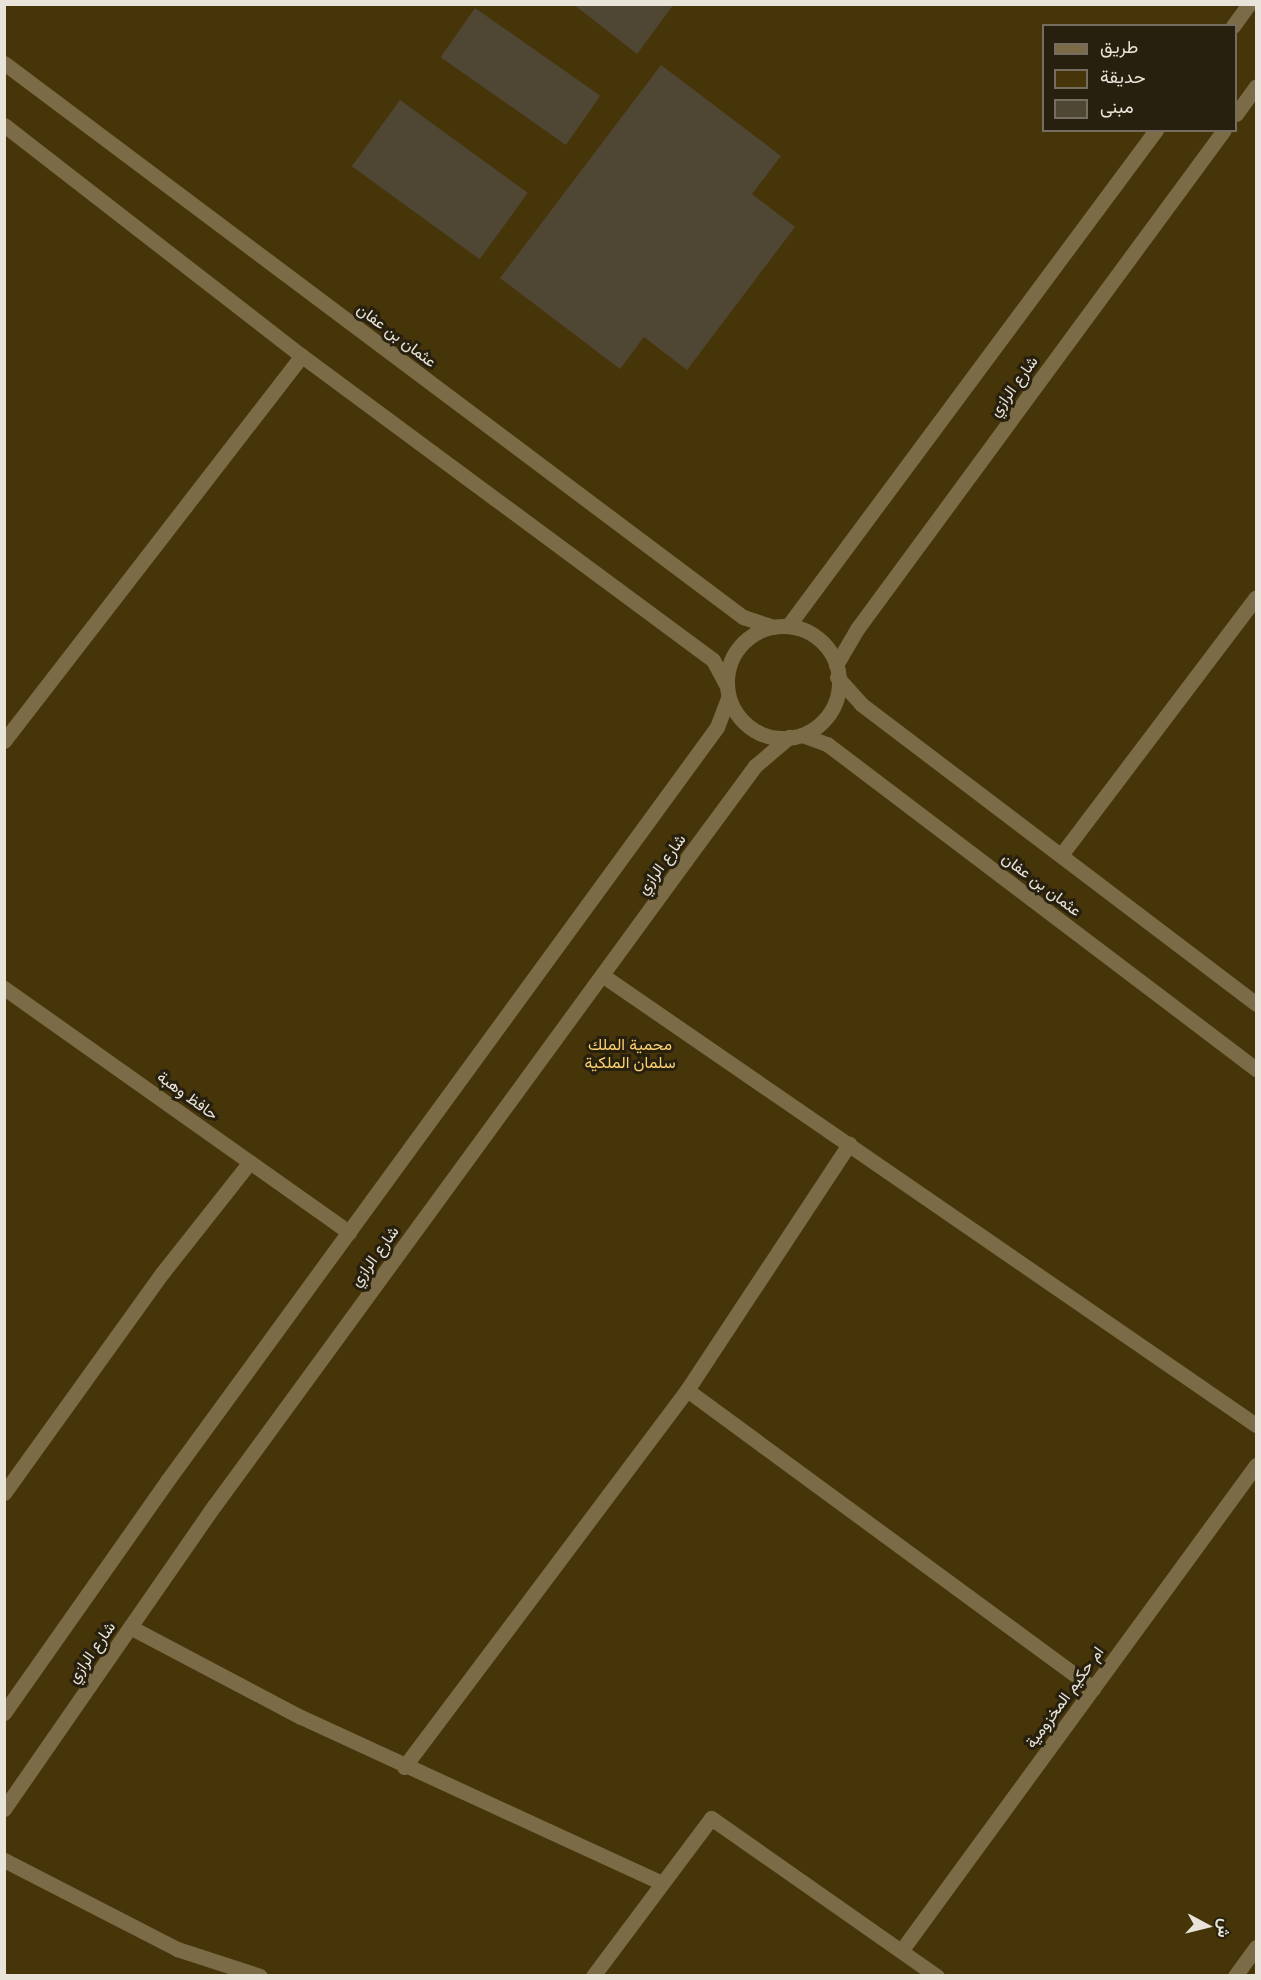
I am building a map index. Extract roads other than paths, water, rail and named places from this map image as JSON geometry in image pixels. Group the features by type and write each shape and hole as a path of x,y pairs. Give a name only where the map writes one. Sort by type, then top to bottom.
{"street":[{"path":"1234,24 1249,4"},
{"name":"عثمان بن عفان","path":"4,63 743,617 781,626"},
{"path":"1237,113 1257,86"},
{"path":"4,125 302,356 713,660 728,692 756,732 795,736 822,723 834,706 837,671 809,632 781,626 747,638 733,655 728,692 717,727 349,1232 4,1713"},
{"path":"781,626 1154,132"},
{"name":"شارع الرازي","path":"837,671 857,628 1223,132"},
{"path":"4,741 302,356"},
{"path":"1061,855 1251,618 1257,597"},
{"name":"عثمان بن عفان","path":"837,671 861,704 1257,1004"},
{"name":"عثمان بن عفان","path":"795,736 827,744 1257,1069"},
{"name":"شارع الرازي","path":"4,1809 130,1627 755,766 795,736"},
{"path":"602,975 1257,1425"},
{"name":"حافظ وهبة","path":"4,988 349,1232"},
{"path":"404,1767 687,1390 849,1144"},
{"path":"4,1493 163,1272 250,1161"},
{"path":"687,1390 1093,1688"},
{"name":"ام حكيم المخزومية","path":"901,1950 1257,1465"},
{"path":"130,1627 404,1767 660,1882"},
{"path":"593,1976 660,1882 711,1818 937,1976"},
{"path":"4,1860 177,1949 260,1976"},
{"path":"1235,1976 1257,1947"}],"park label":[{"name":"محمية الملك سلمان الملكية","path":"630,1053"}]}
